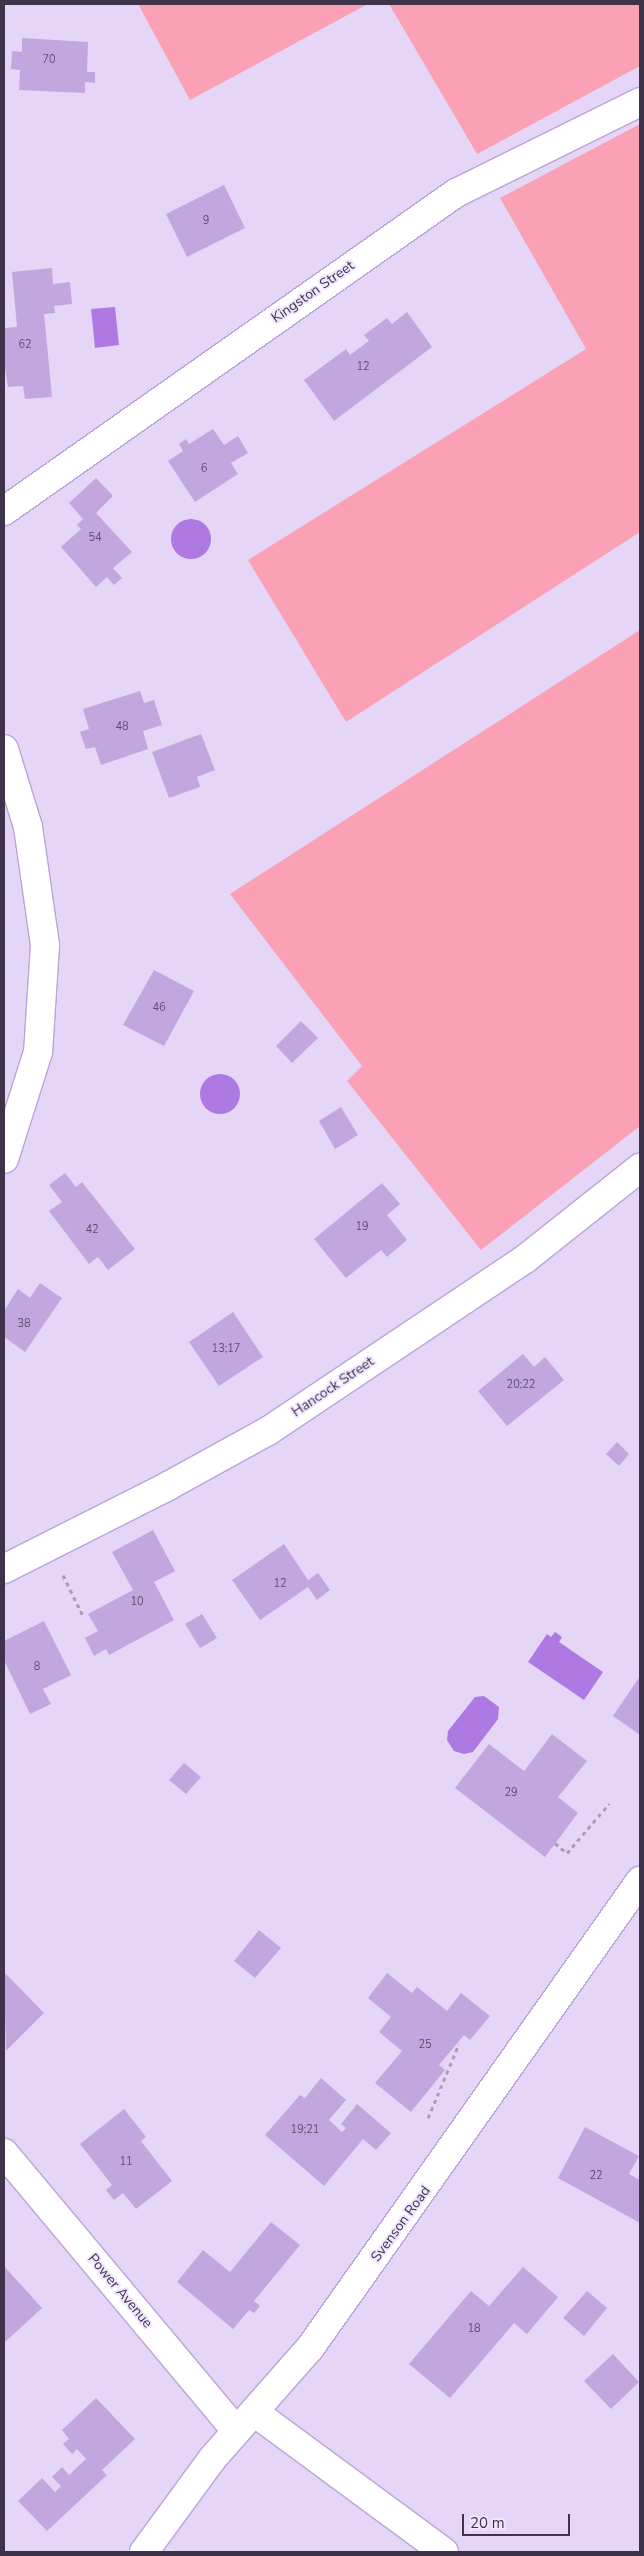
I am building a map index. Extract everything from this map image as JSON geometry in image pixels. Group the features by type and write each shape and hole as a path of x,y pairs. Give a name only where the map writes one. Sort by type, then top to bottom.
{"street":[{"name":"Kingston Street","path":"4,511 456,193 640,102"},
{"path":"4,749 28,826 45,945 38,1052 4,1159"},
{"name":"Hancock Street","path":"4,1569 268,1431 525,1259 640,1168"},
{"name":"Svenson Road","path":"144,2552 245,2421 310,2348 353,2291 640,1882"},
{"name":"Power Avenue","path":"4,2153 245,2421 444,2552"}],"path":[{"path":"57,1578 63,1575 84,1618"},
{"path":"555,1843 567,1852 608,1804"},
{"path":"428,2118 459,2044"}],"shaded area":[{"path":"138,4 368,4 190,100"},
{"path":"389,4 640,4 640,66 477,154"},
{"path":"640,124 640,532 346,722 248,560 586,349 500,198"},
{"path":"115,307 119,345 95,348 91,309"},
{"path":"191,519 205,525 211,539 205,553 191,559 177,553 171,539 177,525"},
{"path":"640,630 640,1126 481,1250 347,1081 362,1066 230,894"},
{"path":"216,1074 224,1074 231,1077 237,1083 240,1094 237,1105 231,1111 224,1114 216,1114 209,1111 203,1105 200,1098 200,1090 203,1083 209,1077"},
{"path":"555,1632 562,1637 559,1642 603,1672 584,1700 528,1662 547,1634 551,1637"},
{"path":"484,1696 499,1707 498,1719 473,1752 464,1754 454,1751 447,1740 448,1731 475,1697"}],"building":[{"path":"22,38 88,42 87,72 95,72 95,83 85,82 85,93 19,90 20,70 11,69 12,51 22,52"},
{"path":"224,185 245,228 187,257 166,214"},
{"path":"52,268 53,284 70,282 72,304 54,306 55,313 44,314 52,397 25,399 23,386 8,387 4,362 4,328 17,327 12,272"},
{"path":"407,312 432,347 334,421 304,380 346,349 350,355 369,341 364,335 387,318 392,324"},
{"path":"213,429 224,445 238,436 248,453 231,463 238,474 195,502 168,461 183,451 179,444 186,439 189,444"},
{"path":"96,478 113,496 96,513 132,552 113,568 122,578 114,585 107,577 96,587 61,547 81,529 77,525 83,519 69,503"},
{"path":"140,691 144,703 154,700 162,725 143,731 148,749 101,765 95,747 86,749 80,732 89,729 83,709"},
{"path":"201,734 215,770 197,777 200,787 169,798 152,752"},
{"path":"154,970 194,991 164,1046 123,1025"},
{"path":"301,1021 318,1038 292,1063 276,1046"},
{"path":"341,1107 358,1135 335,1149 319,1121"},
{"path":"65,1173 76,1187 82,1182 135,1249 108,1270 98,1257 89,1264 49,1211 62,1202 49,1185"},
{"path":"382,1183 400,1204 387,1215 407,1240 387,1257 381,1250 346,1278 314,1239"},
{"path":"40,1283 62,1298 25,1352 4,1337 4,1311 18,1289 30,1298"},
{"path":"233,1312 263,1357 219,1386 189,1342"},
{"path":"523,1354 534,1367 545,1357 564,1380 507,1426 478,1391"},
{"path":"617,1442 629,1454 619,1466 606,1454"},
{"path":"153,1530 175,1571 154,1582 174,1620 109,1655 106,1649 94,1656 85,1638 98,1631 88,1614 133,1590 112,1552"},
{"path":"284,1544 308,1580 318,1573 330,1590 317,1600 308,1587 260,1620 232,1580"},
{"path":"202,1614 217,1638 200,1648 185,1624"},
{"path":"44,1621 71,1675 43,1689 51,1704 30,1714 4,1660 4,1641"},
{"path":"640,1676 640,1735 613,1716"},
{"path":"552,1734 587,1761 558,1797 578,1813 545,1857 455,1788 489,1744 524,1771"},
{"path":"184,1763 201,1777 186,1794 169,1780"},
{"path":"259,1930 281,1948 255,1978 234,1961"},
{"path":"387,1973 412,1993 417,1987 447,2011 461,1993 490,2016 470,2040 464,2035 439,2065 445,2070 411,2112 375,2083 402,2051 379,2032 391,2017 368,1998"},
{"path":"6,1974 44,2013 6,2051 4,1976"},
{"path":"321,2078 346,2100 329,2120 342,2132 346,2128 341,2124 357,2104 391,2133 376,2150 363,2139 324,2186 265,2135 300,2095 305,2098"},
{"path":"124,2109 146,2137 141,2141 172,2181 136,2209 123,2193 114,2200 106,2190 112,2185 80,2144"},
{"path":"585,2127 639,2156 629,2174 640,2180 640,2223 558,2178"},
{"path":"271,2222 300,2245 254,2301 260,2306 254,2313 249,2310 233,2329 177,2282 203,2250 230,2272"},
{"path":"4,2266 42,2308 4,2343"},
{"path":"523,2267 558,2297 527,2334 514,2323 450,2398 409,2364 471,2291 489,2306"},
{"path":"587,2291 607,2308 584,2336 563,2318"},
{"path":"613,2354 639,2382 611,2409 584,2381"},
{"path":"96,2398 135,2439 102,2470 107,2475 47,2531 18,2501 42,2478 55,2492 61,2486 52,2477 62,2467 69,2475 86,2459 77,2449 72,2454 63,2444 69,2439 62,2430"}]}
